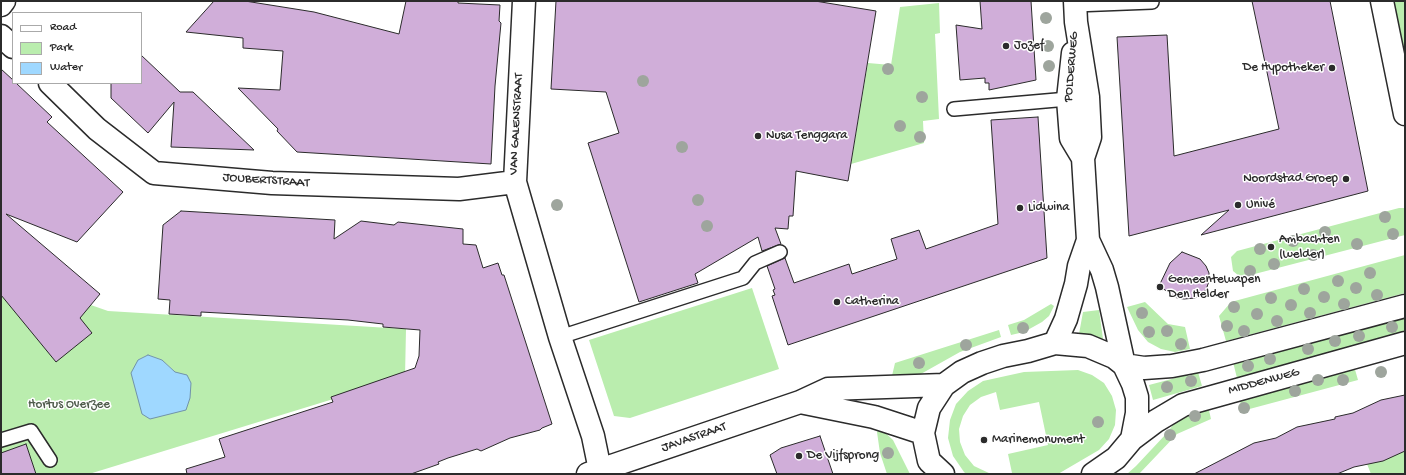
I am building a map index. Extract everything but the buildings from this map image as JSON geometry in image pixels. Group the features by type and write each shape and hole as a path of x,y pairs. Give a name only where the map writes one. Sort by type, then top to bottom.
{"street":[{"path":"1,5 4,1"},
{"name":"VAN GALENSTRAAT","path":"524,1 515,182 560,337 593,436 596,473"},
{"path":"1382,1 1405,114"},
{"name":"POLDERWEG","path":"1076,9 1068,99 1071,138 1083,158"},
{"name":"POLDERWEG","path":"1076,9 1088,98 1090,137 1083,158 1088,240 1102,270 1107,287 1124,365"},
{"path":"1,36 12,46"},
{"name":"JOUBERTSTRAAT","path":"51,84 97,129 154,173 272,183 459,189 515,182"},
{"name":"POLDERWEG","path":"1055,342 1066,319 1076,284 1079,266 1088,240"},
{"path":"1124,365 1144,368 1172,366 1203,360 1405,306"},
{"path":"934,470 923,433 929,408 944,385 962,372 982,363 1055,342 1088,346 1114,356 1124,365 1134,384 1137,397 1137,413 1132,439"},
{"name":"MIDDENWEG","path":"1093,474 1116,458 1132,439 1162,417 1183,405 1405,344"},
{"name":"JAVASTRAAT","path":"596,473 800,402 828,389 944,385"},
{"path":"800,402 874,417 923,433"}],"lane":[{"path":"1076,9 1152,2"},
{"path":"954,109 1068,99"},
{"path":"560,337 743,278 755,263 780,252"},
{"path":"1,440 31,431 50,460"}],"green space":[{"path":"1393,1 1405,1 1405,60"},
{"path":"939,3 940,33 935,34 939,119 923,121 924,143 851,164 868,63 891,65 900,7"},
{"path":"1399,208 1405,208 1405,235 1243,277 1239,276 1233,271 1231,257 1237,251"},
{"name":"Hortus Overzee","path":"1,226 88,304 108,311 406,329 405,377 89,474 1,474","holes":["148,355 162,360 175,372 138,360"]},
{"path":"1405,255 1405,293 1226,341 1219,316 1231,302"},
{"path":"752,288 779,369 630,418 614,416 589,340"},
{"path":"1145,302 1168,324 1185,327 1190,349 1175,352 1161,349 1148,342 1138,330 1127,307"},
{"path":"1051,304 1054,306 1049,316 1042,322 1024,332 1011,335 1008,325 1024,320"},
{"path":"1099,310 1103,339 1079,334 1083,312"},
{"path":"1405,317 1405,333 1237,378 1233,362"},
{"path":"999,330 1001,337 960,352 919,375 891,380 895,363"},
{"path":"1354,366 1358,380 1242,411 1239,396"},
{"path":"1078,370 1092,375 1104,383 1112,396 1116,410 1115,425 1109,439 1099,450 1058,474 1007,474 1012,473 1008,454 1048,445 1039,402 1000,410 996,392 981,397 970,405 963,416 959,429 960,442 965,455 974,466 991,474 966,474 964,472 953,456 948,438 950,420 956,404 968,391 983,381 1024,372"},
{"path":"1198,372 1202,386 1153,400 1149,385"},
{"path":"1208,406 1211,419 1177,434 1139,474 1127,474 1166,434 1180,416"},
{"path":"880,428 893,440 910,474 887,474 880,453 877,432"},
{"path":"1405,451 1405,474 1371,474 1367,464"}],"water":[{"path":"148,355 162,360 175,372 187,375 191,383 190,398 186,410 150,419 142,414 131,373 138,360"}],"place":[{"name":"Jozef","path":"1006,46"},
{"name":"De Hypotheker","path":"1332,68"},
{"name":"Nusa Tenggara","path":"758,136"},
{"name":"Noordstad Groep","path":"1346,179"},
{"name":"Univé","path":"1238,205"},
{"name":"Lidwina","path":"1020,208"},
{"name":"Ambachten (welder)","path":"1271,247"},
{"name":"Gemeentewapen Den Helder","path":"1160,287"},
{"name":"Catherina","path":"837,302"},
{"name":"Marinemonument","path":"984,440"},
{"name":"De Vijfsprong","path":"799,456"}]}
